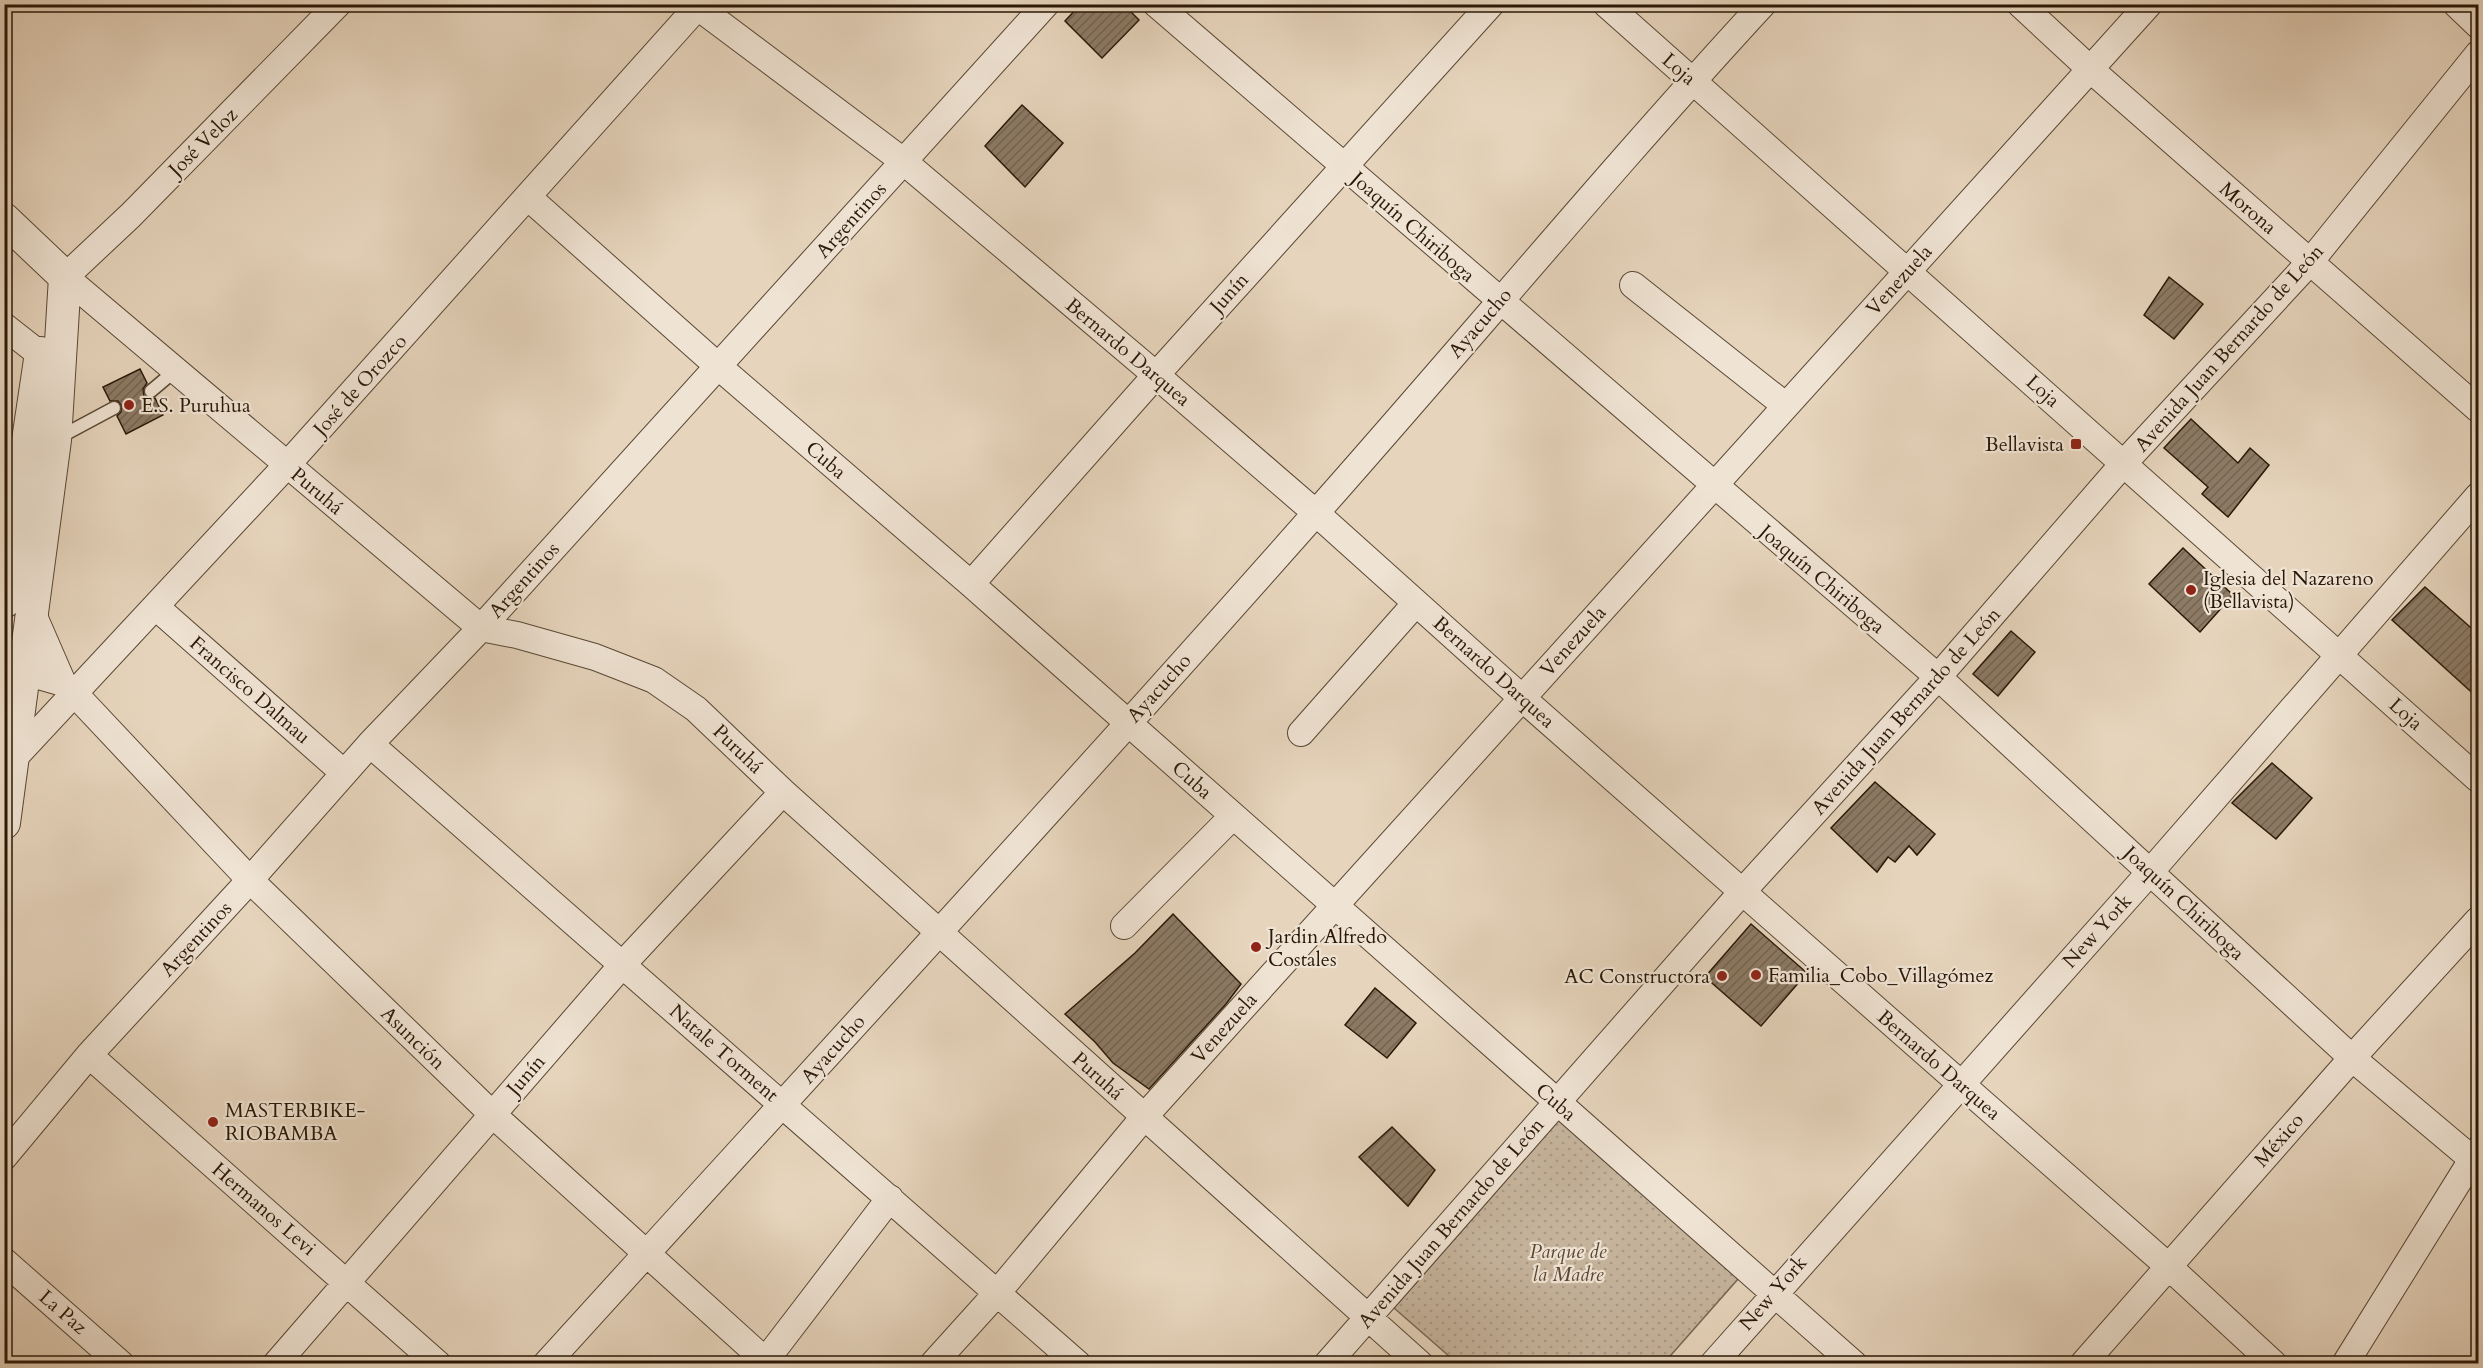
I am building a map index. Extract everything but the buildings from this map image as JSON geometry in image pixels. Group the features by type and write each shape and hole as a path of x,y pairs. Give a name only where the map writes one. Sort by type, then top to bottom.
{"street":[{"name":"José Veloz","path":"64,277 130,215 338,4"},
{"name":"Argentinos","path":"4,1157 89,1055 250,880 344,772 480,628 1046,4"},
{"name":"Joaquín Chiriboga","path":"1156,4 1938,678 2151,871 2352,1058 2477,1158"},
{"name":"Junín","path":"970,584 1491,4"},
{"name":"Loja","path":"1606,4 2478,779"},
{"name":"Ayacucho","path":"546,1364 939,933 1316,513 1692,81 1763,4"},
{"name":"Morona","path":"2020,4 2090,69 2478,409"},
{"name":"Venezuela","path":"933,1364 998,1292 1144,1117 2149,4"},
{"path":"2456,4 2478,25"},
{"name":"Bernardo Darquea","path":"697,6 903,161 1156,375 1316,513 1522,698 2168,1266 2274,1364"},
{"name":"José de Orozco","path":"13,759 69,689 156,607 287,465 529,198 697,6"},
{"name":"Avenida Juan Bernardo de León","path":"1327,1364 1742,892 1938,678 2124,463 2310,262 2473,67"},
{"name":"Cuba","path":"529,198 718,367 970,584 1854,1364"},
{"name":"Puruhá","path":"4,219 64,277 480,628 518,635 595,657 654,680 696,709 783,792 1420,1364"},
{"path":"33,614 5,591 47,304 64,277"},
{"path":"4,823 55,440 64,277"},
{"path":"1633,285 1786,406"},
{"path":"4,326 41,355"},
{"name":"New York","path":"1713,1364 1774,1292 2151,871 2478,496"},
{"path":"1301,733 1416,603"},
{"name":"Francisco Dalmau","path":"156,607 344,772"},
{"name":"Asunción","path":"33,614 69,689 250,880 492,1114 768,1362"},
{"path":"4,645 25,672 69,689"},
{"name":"Natale Torment","path":"370,744 1078,1364"},
{"name":"Junín","path":"276,1364 623,964 783,792"},
{"path":"1124,926 1233,816"},
{"name":"México","path":"2083,1364 2352,1058 2478,920"},
{"name":"Hermanos Levi","path":"89,1055 438,1364"},
{"path":"2345,1364 2477,1158"},
{"path":"768,1362 890,1198"},
{"name":"La Paz","path":"4,1261 121,1364"}],"lane":[{"path":"151,391 176,370"},
{"path":"55,440 114,408"}],"green space":[{"name":"Parque de la Madre","path":"1559,1120 1738,1279 1664,1363 1457,1363 1394,1308"}],"place":[{"name":"E.S. Puruhua","path":"129,405"},
{"name":"Bellavista","path":"2076,444"},
{"name":"Iglesia del Nazareno (Bellavista)","path":"2191,590"},
{"name":"Jardin Alfredo Costales","path":"1256,947"},
{"name":"Familia_Cobo_Villagómez","path":"1756,975"},
{"name":"AC Constructora","path":"1722,976"},
{"name":"MASTERBIKE- RIOBAMBA","path":"213,1122"}]}
